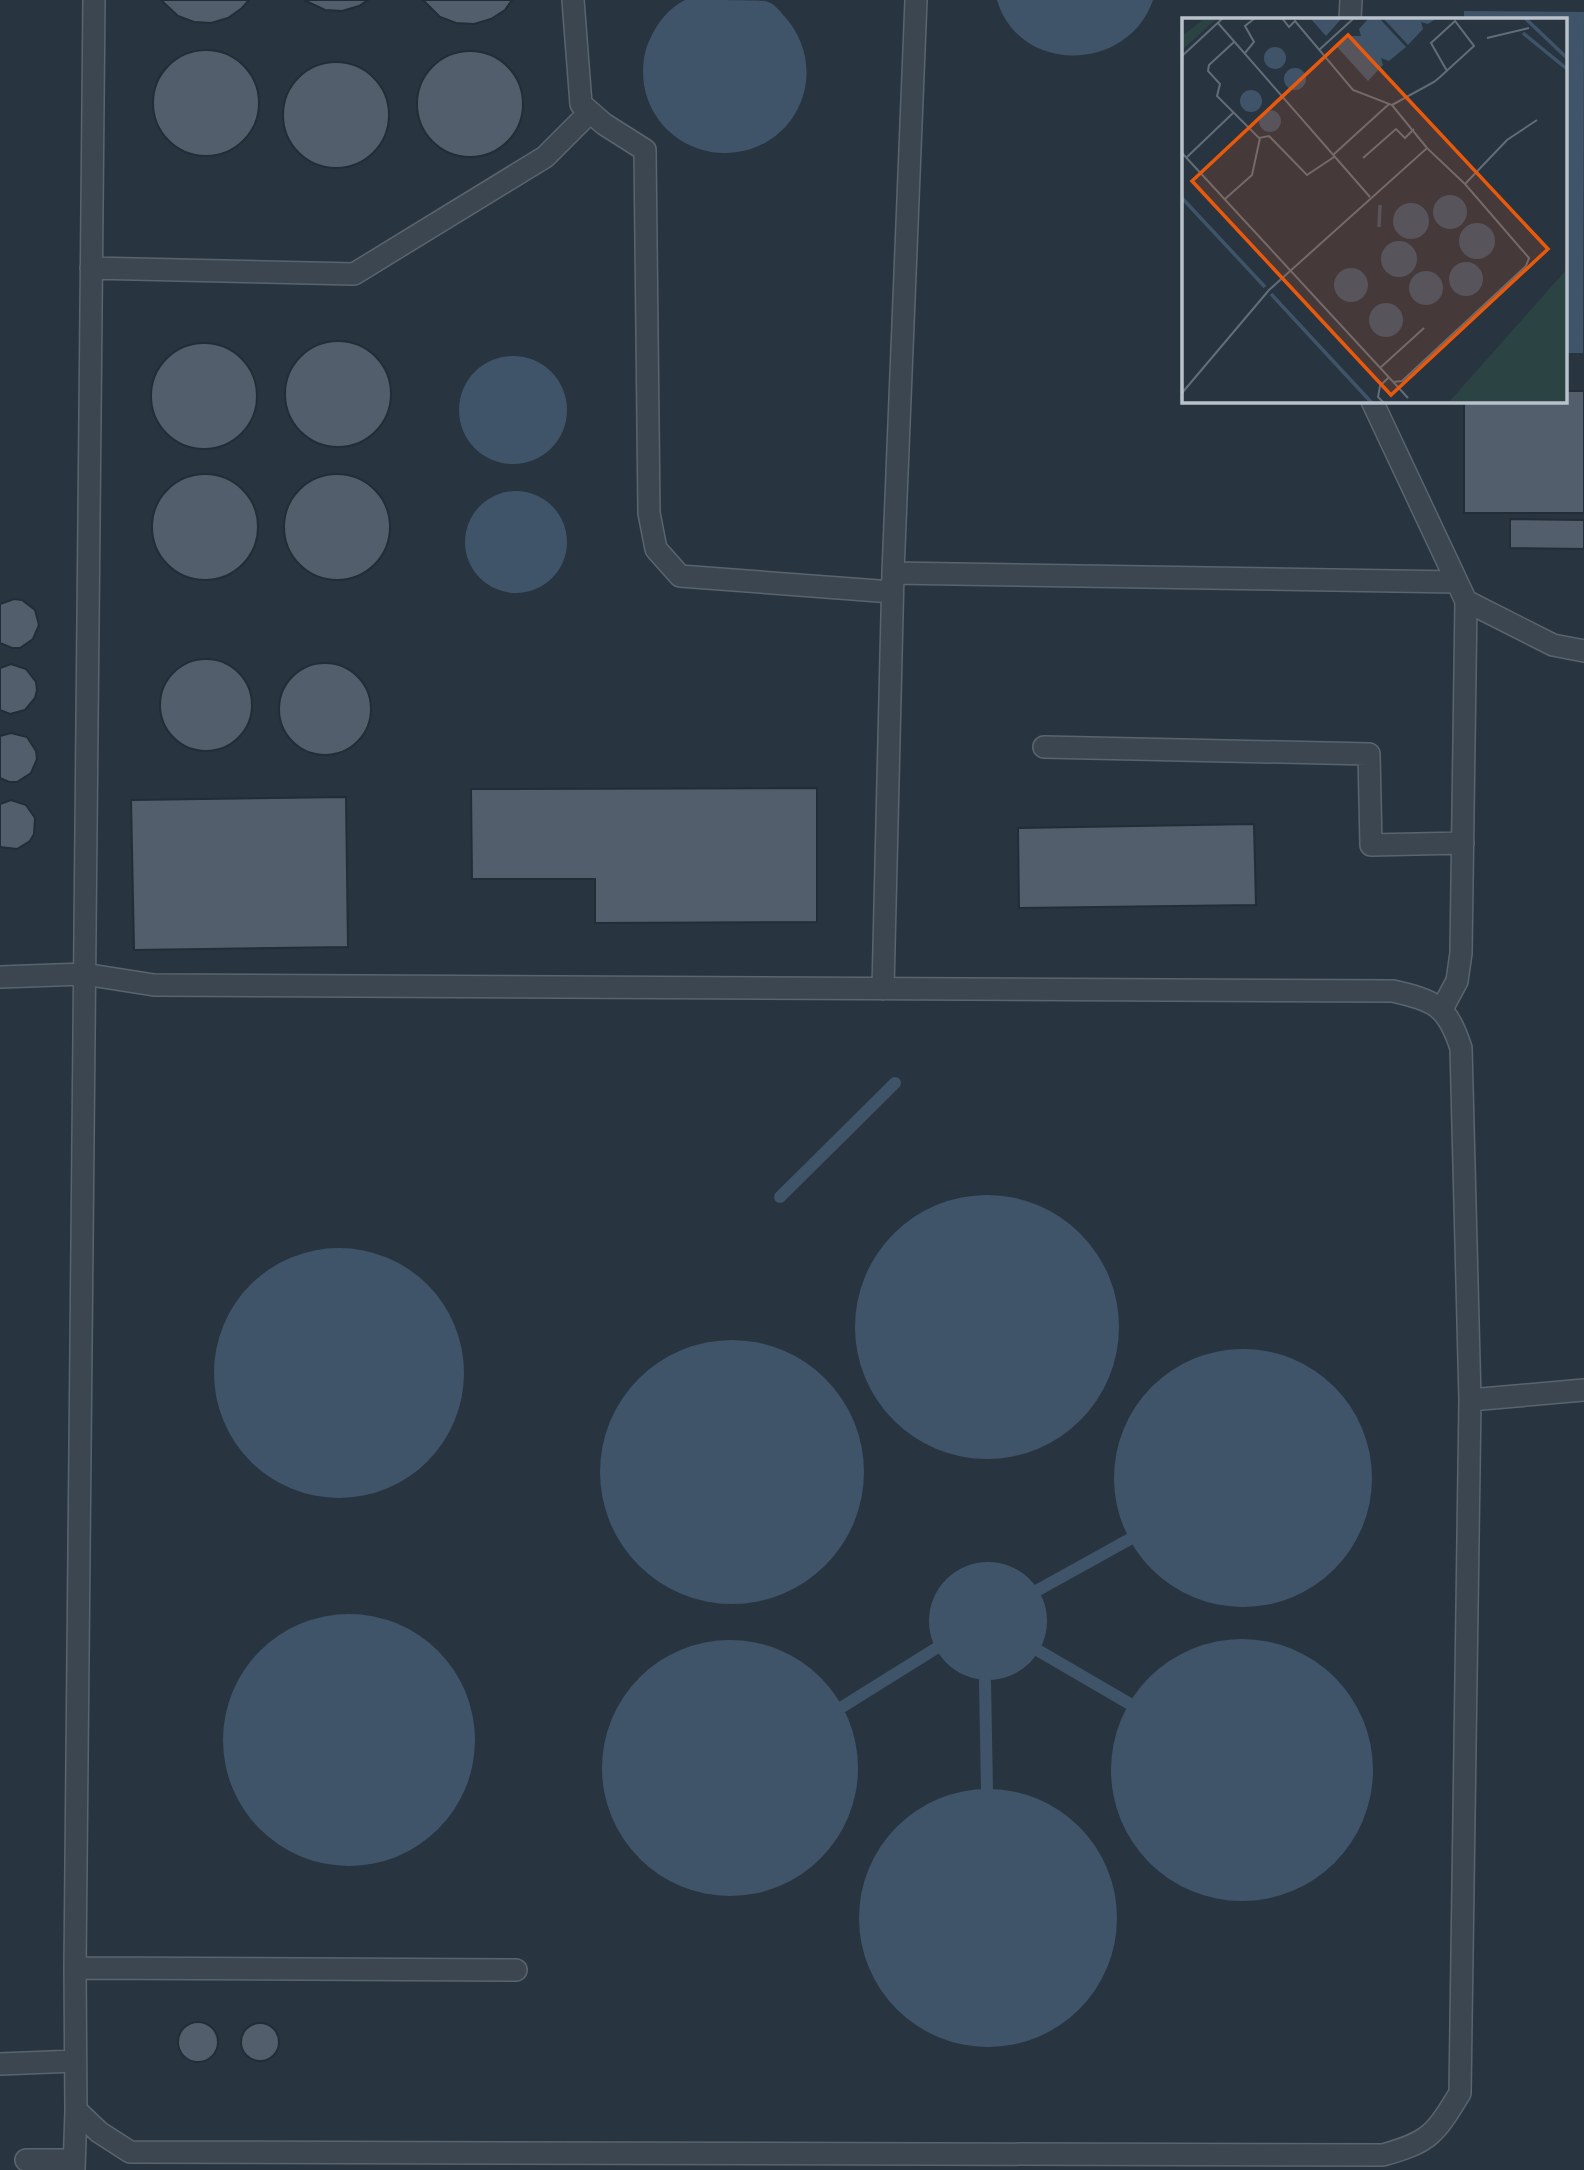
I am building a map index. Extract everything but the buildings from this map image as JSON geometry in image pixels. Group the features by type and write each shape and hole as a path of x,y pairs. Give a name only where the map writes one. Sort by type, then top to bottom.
{"lane":[{"path":"26,2160 74,2165 76,2110 75,1968 94,0"},
{"path":"573,0 582,104 645,150 649,513 656,550 680,576 1461,592 1553,645 1584,651"},
{"path":"883,989 892,582 916,0"},
{"path":"1350,18 1351,0"},
{"path":"92,268 354,274 545,157 590,111"},
{"path":"1372,402 1461,592 1461,953 1457,981 1442,1009"},
{"path":"1044,747 1369,754 1371,845 1463,843"},
{"path":"0,977 84,974 154,985 1393,991 1418,997 1442,1009 1454,1025 1461,1048 1470,1400 1460,2094 1439,2127 1413,2147 1383,2155 130,2152 99,2132 76,2110"},
{"path":"1470,1400 1584,1390"},
{"path":"75,1968 516,1970"},
{"path":"0,2064 75,2060"}],"water":[{"path":"685,0 765,1 776,7 794,28 804,54 806,81 798,108 791,120 773,138 752,149 729,153 706,151 685,143 666,129 652,110 644,85 646,50 660,22"},
{"path":"997,0 1153,0 1140,24 1121,41 1098,52 1074,55 1049,52 1027,42 1009,25"},
{"path":"1464,11 1584,12 1583,353 1566,353 1566,18 1464,18"},
{"path":"513,356 543,365 551,372 558,380 567,410 558,440 551,448 543,455 513,464 483,455 475,448 468,440 459,410 468,380 475,372 483,365"},
{"path":"516,491 536,495 552,506 563,522 567,542 563,562 552,578 536,589 516,593 496,589 480,578 469,562 465,542 469,522 480,506 496,495"},
{"path":"987,1195 1013,1198 1037,1205 1071,1225 1089,1243 1109,1277 1116,1301 1119,1327 1116,1353 1109,1377 1089,1411 1071,1429 1037,1449 1013,1456 987,1459 961,1456 937,1449 903,1429 885,1411 865,1377 858,1353 855,1327 858,1301 865,1277 885,1243 903,1225 937,1205 961,1198"},
{"path":"339,1248 375,1253 398,1263 418,1276 436,1294 459,1337 464,1373 459,1409 449,1432 436,1452 418,1470 375,1493 339,1498 303,1493 280,1483 260,1470 242,1452 219,1409 214,1373 219,1337 229,1314 242,1294 260,1276 303,1253"},
{"path":"719,1340 745,1340 770,1345 794,1355 826,1378 842,1398 854,1421 862,1446 862,1498 854,1523 842,1546 826,1566 806,1582 770,1599 745,1604 719,1604 694,1599 670,1589 638,1566 622,1546 605,1510 600,1485 600,1459 605,1434 615,1410 638,1378 658,1362 694,1345"},
{"path":"1243,1349 1268,1351 1304,1364 1325,1378 1343,1396 1362,1429 1370,1453 1370,1503 1357,1539 1343,1560 1325,1578 1292,1597 1268,1605 1243,1607 1218,1605 1182,1592 1161,1578 1143,1560 1124,1527 1116,1503 1114,1478 1116,1453 1129,1417 1143,1396 1161,1378 1194,1359 1218,1351"},
{"path":"988,1562 1011,1566 1030,1579 1043,1598 1047,1621 1043,1644 1030,1663 1011,1676 988,1680 965,1676 946,1663 933,1644 929,1621 933,1598 946,1579 965,1566"},
{"path":"349,1614 386,1619 419,1635 438,1651 454,1670 470,1703 475,1740 470,1777 454,1810 438,1829 419,1845 386,1861 349,1866 312,1861 279,1845 260,1829 244,1810 228,1777 223,1740 228,1703 244,1670 260,1651 279,1635 312,1619"},
{"path":"1242,1639 1292,1649 1315,1661 1343,1687 1363,1720 1373,1770 1363,1820 1351,1843 1325,1871 1292,1891 1242,1901 1192,1891 1169,1879 1141,1853 1121,1820 1111,1770 1121,1720 1133,1697 1159,1669 1192,1649"},
{"path":"730,1640 767,1645 790,1655 821,1677 843,1708 853,1731 858,1768 853,1805 843,1828 821,1859 790,1881 767,1891 730,1896 693,1891 670,1881 639,1859 617,1828 607,1805 602,1768 607,1731 617,1708 639,1677 670,1655 693,1645"},
{"path":"975,1789 1001,1789 1026,1794 1049,1804 1070,1818 1088,1836 1102,1857 1112,1880 1117,1918 1112,1956 1102,1979 1088,2000 1070,2018 1049,2032 1026,2042 1001,2047 975,2047 950,2042 927,2032 906,2018 888,2000 874,1979 864,1956 859,1931 859,1905 864,1880 874,1857 888,1836 906,1818 927,1804 950,1794"}],"waterway":[{"path":"780,1197 895,1083"},
{"path":"1038,1590 1130,1539"},
{"path":"842,1707 935,1649"},
{"path":"1039,1651 1130,1704"},
{"path":"985,1681 987,1790"}]}
